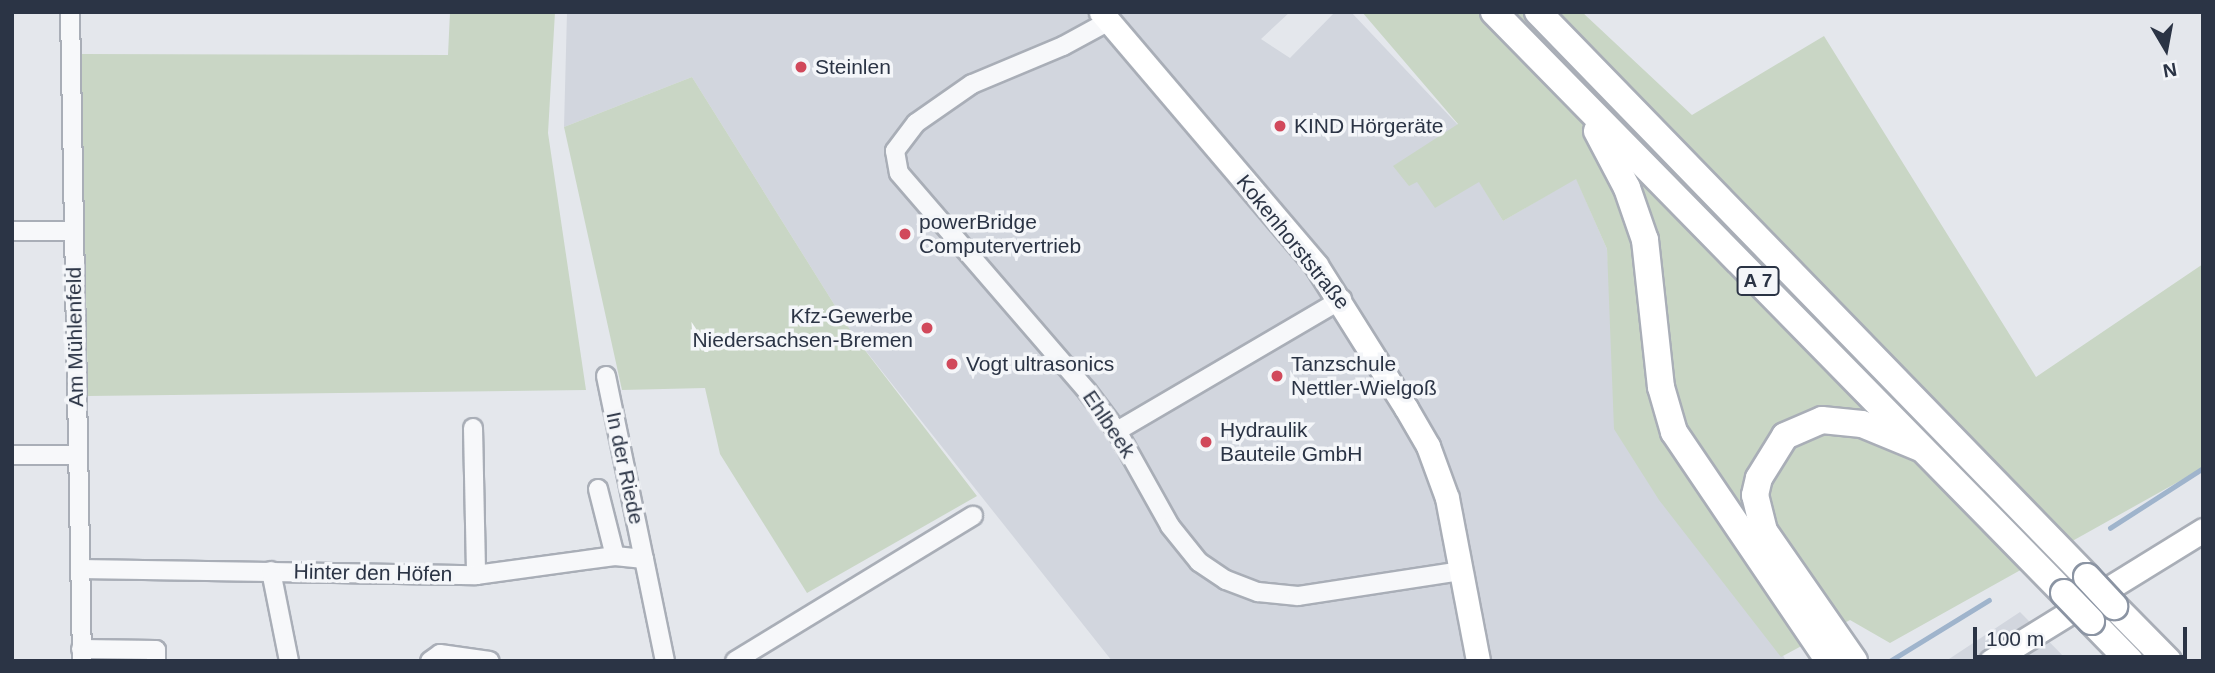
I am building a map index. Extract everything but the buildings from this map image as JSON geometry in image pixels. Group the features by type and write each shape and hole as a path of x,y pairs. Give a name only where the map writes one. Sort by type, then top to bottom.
{"highway":[{"name":"A 7","path":"1494,12 1587,110 1928,451 2130,661"},
{"name":"A 7","path":"1538,12 2168,661"},
{"path":"1587,110 1627,188 1645,240 1661,387 1674,432 1829,661"},
{"path":"1854,661 1764,531 1755,495 1759,478 1785,436 1822,420 1862,424 1928,451"}],"main road":[{"name":"Kokenhorststraße","path":"1105,17 1342,299 1428,446 1447,498 1478,661"},
{"path":"1991,661 2203,530"}],"street":[{"name":"Am Mühlenfeld","path":"70,12 81,655"},
{"name":"Ehlbeek","path":"1105,17 1063,46 972,84 916,123 895,151 899,173 1057,354 1117,431 1170,526 1191,555 1226,580 1258,592 1298,596 1461,571"},
{"path":"12,231 74,231"},
{"path":"1117,431 1342,299"},
{"name":"In der Riede","path":"606,376 665,661"},
{"name":"Hinter den Höfen","path":"473,428 476,575"},
{"path":"12,455 76,455"},
{"name":"In der Riede","path":"598,489 615,556 644,559"},
{"path":"735,661 973,516"},
{"name":"Hinter den Höfen","path":"80,569 476,575 615,556"},
{"name":"Hinter den Höfen","path":"271,571 289,661"},
{"path":"81,655 156,650 156,661"},
{"path":"430,661 440,654 490,661"}],"shaded area":[{"path":"567,12 1290,12 1261,39 1290,58 1335,12 1351,12 1458,125 1417,181 1435,207 1479,181 1503,221 1576,178 1607,249 1614,346 1786,661 1112,661 854,336 692,77 564,127"},
{"path":"2020,612 2068,661 1946,661"}],"green space":[{"path":"450,12 555,12 548,133 586,390 88,396 81,54 448,55"},
{"path":"1362,12 1582,12 1692,115 1824,36 2036,377 2203,264 2203,468 1890,643 1850,620 1781,657 1659,500 1614,429 1607,249 1576,179 1503,221 1479,182 1435,208 1417,182 1409,186 1393,166 1458,124"},
{"path":"692,77 854,336 977,496 807,593 720,454 705,388 622,390 564,127"}],"waterway":[{"path":"2110,528 2203,468"},
{"path":"1890,661 1989,600"}],"place":[{"name":"Steinlen","path":"801,67"},
{"name":"KIND Hörgeräte","path":"1280,126"},
{"name":"powerBridge Computervertrieb","path":"905,234"},
{"name":"Kfz-Gewerbe Niedersachsen-Bremen","path":"927,328"},
{"name":"Vogt ultrasonics","path":"952,364"},
{"name":"Tanzschule Nettler-Wielgoß","path":"1277,376"},
{"name":"Hydraulik Bauteile GmbH","path":"1206,442"}]}
